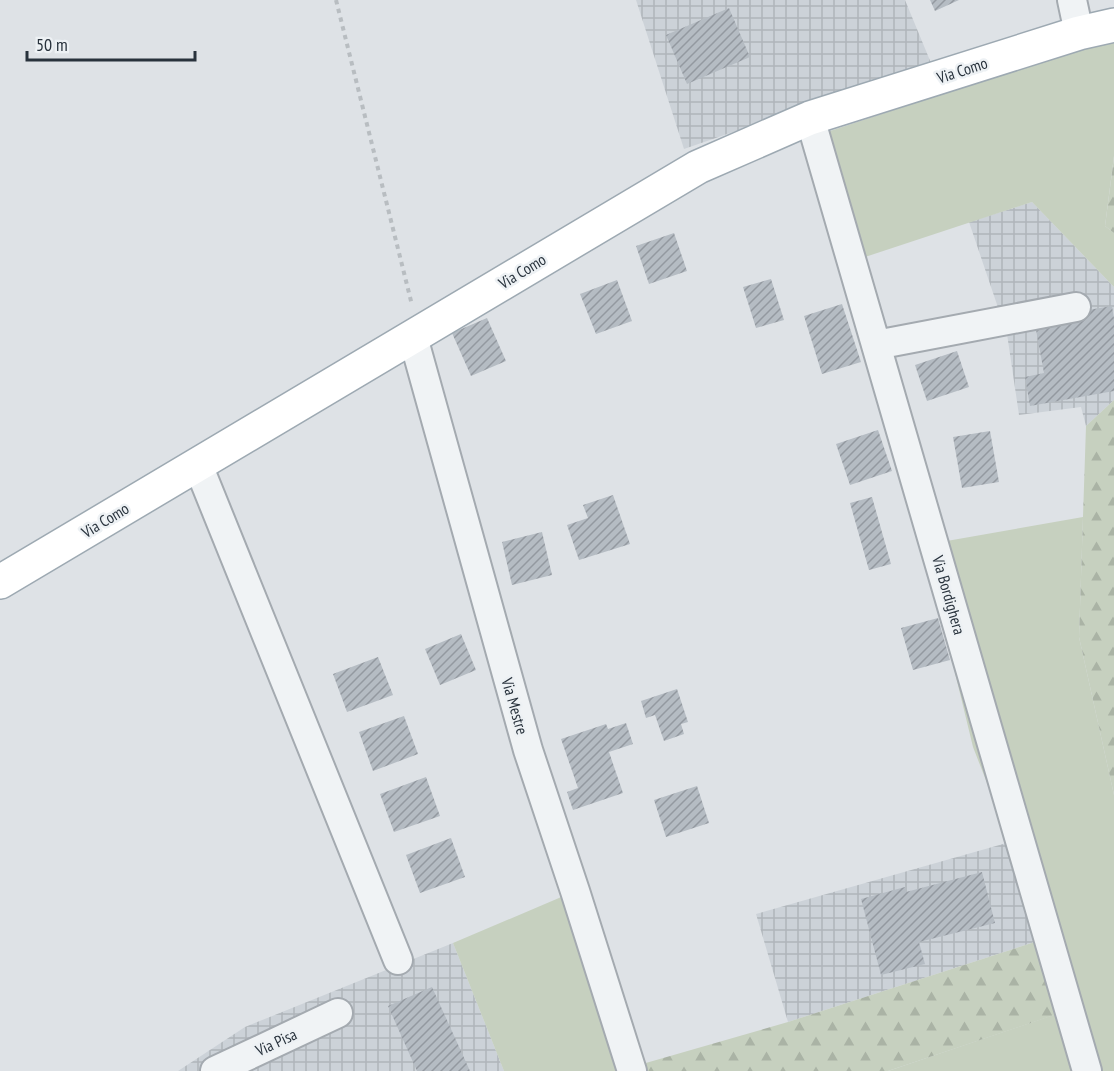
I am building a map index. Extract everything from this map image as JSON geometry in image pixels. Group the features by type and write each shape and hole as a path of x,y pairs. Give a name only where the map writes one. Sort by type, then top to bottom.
{"main road":[{"name":"Via Como","path":"0,582 698,167 810,118 1078,33 1114,25"}],"street":[{"path":"1072,0 1078,33"},
{"name":"Via Bordighera","path":"810,118 1087,1071"},
{"path":"876,345 1076,307"},
{"name":"Via Mestre","path":"416,334 528,750 576,891 632,1071"},
{"path":"198,465 398,960"},
{"name":"Via Pisa","path":"215,1071 338,1013"}],"path":[{"path":"336,0 416,334"}],"shaded area":[{"path":"636,0 905,0 931,63 684,149"},
{"path":"1032,202 1114,287 1114,400 1086,426 1081,407 1019,415 1007,334 969,222"},
{"path":"1010,842 1044,939 788,1022 756,914"},
{"path":"453,943 504,1071 178,1071 245,1027"}],"green space":[{"path":"1114,40 1114,156 1105,226 1114,233 1114,287 1032,202 862,258 827,132 1085,47"},
{"path":"1114,157 1114,233 1105,226"},
{"path":"1114,400 1114,795 1079,637 1086,426"},
{"path":"1083,517 1079,637 1114,795 1114,1071 888,1071 1080,1006 1010,842 973,747 924,545"},
{"path":"566,895 618,1071 504,1071 453,943"},
{"path":"1044,939 1081,1006 888,1071 618,1071 788,1022"}],"building":[{"path":"930,0 959,0 935,11"},
{"path":"729,8 750,57 687,84 666,35"},
{"path":"674,233 687,271 649,284 636,246"},
{"path":"771,279 784,320 756,328 743,287"},
{"path":"617,280 632,321 596,334 580,294"},
{"path":"842,304 861,362 822,374 804,316"},
{"path":"1112,306 1114,391 1030,406 1025,377 1044,373 1034,319"},
{"path":"487,318 506,361 471,376 452,333"},
{"path":"957,351 969,387 927,401 915,365"},
{"path":"878,430 892,471 850,485 836,444"},
{"path":"990,431 999,482 962,488 953,437"},
{"path":"613,495 630,544 579,560 567,525 588,518 583,505"},
{"path":"872,497 891,564 869,570 850,503"},
{"path":"542,532 552,575 512,585 502,542"},
{"path":"938,618 950,660 913,670 901,628"},
{"path":"461,634 476,670 440,685 425,649"},
{"path":"378,657 393,695 347,712 333,674"},
{"path":"677,689 688,722 681,724 684,734 664,741 655,715 646,718 641,701"},
{"path":"404,716 418,754 373,771 359,732"},
{"path":"626,723 633,744 609,752 623,793 573,810 567,792 578,788 561,739 606,724 608,729"},
{"path":"426,777 440,816 394,832 380,794"},
{"path":"697,786 709,823 666,837 654,800"},
{"path":"451,838 465,877 420,893 406,855"},
{"path":"982,872 995,923 919,942 925,964 881,975 861,899 905,887 906,892"},
{"path":"432,987 470,1071 417,1071 388,1006"}]}
